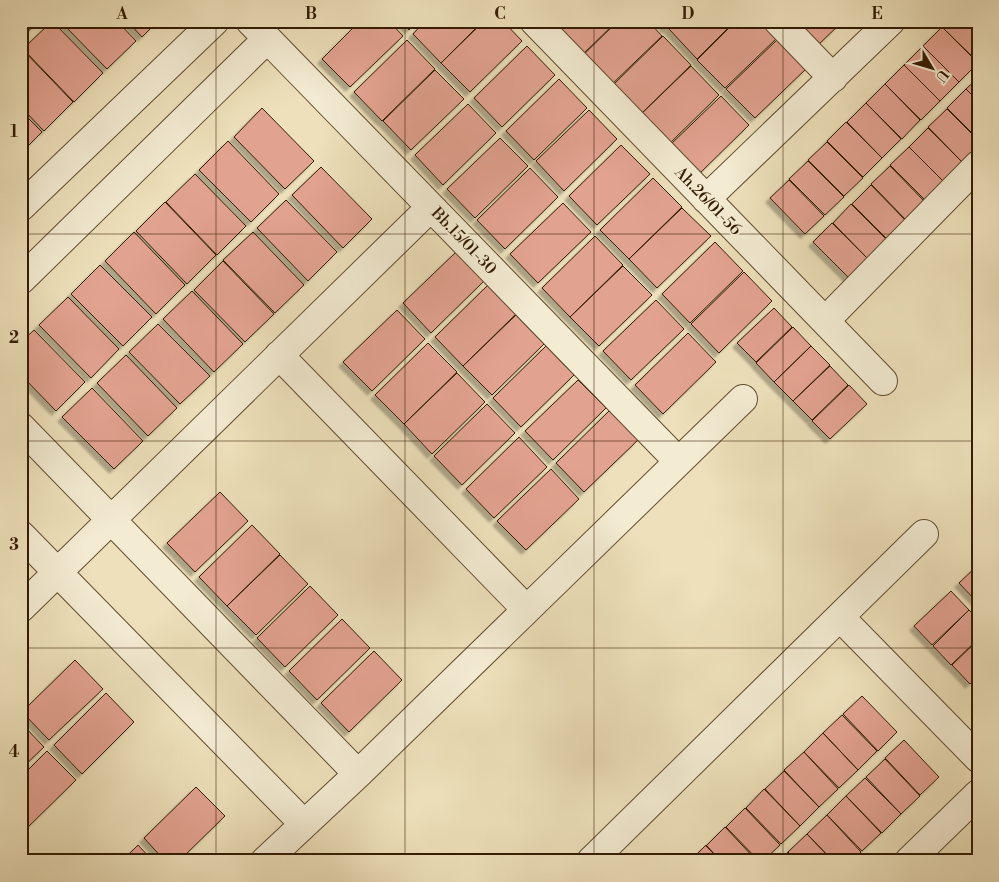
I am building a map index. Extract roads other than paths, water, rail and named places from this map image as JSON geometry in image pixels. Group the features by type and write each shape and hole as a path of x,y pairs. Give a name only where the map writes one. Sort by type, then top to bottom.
{"street":[{"path":"21,208 215,21"},
{"name":"Ah.26/01-56","path":"534,21 883,381"},
{"path":"778,21 833,78"},
{"path":"706,199 891,21"},
{"path":"21,280 259,30"},
{"name":"Bb.15/01-30","path":"259,30 678,461"},
{"path":"825,321 978,165"},
{"path":"21,608 431,207"},
{"path":"279,355 526,609"},
{"path":"265,861 358,774 743,398"},
{"path":"21,427 358,774"},
{"path":"591,861 924,534"},
{"path":"21,535 304,824"},
{"path":"840,617 978,758"},
{"path":"909,861 978,794"}]}
